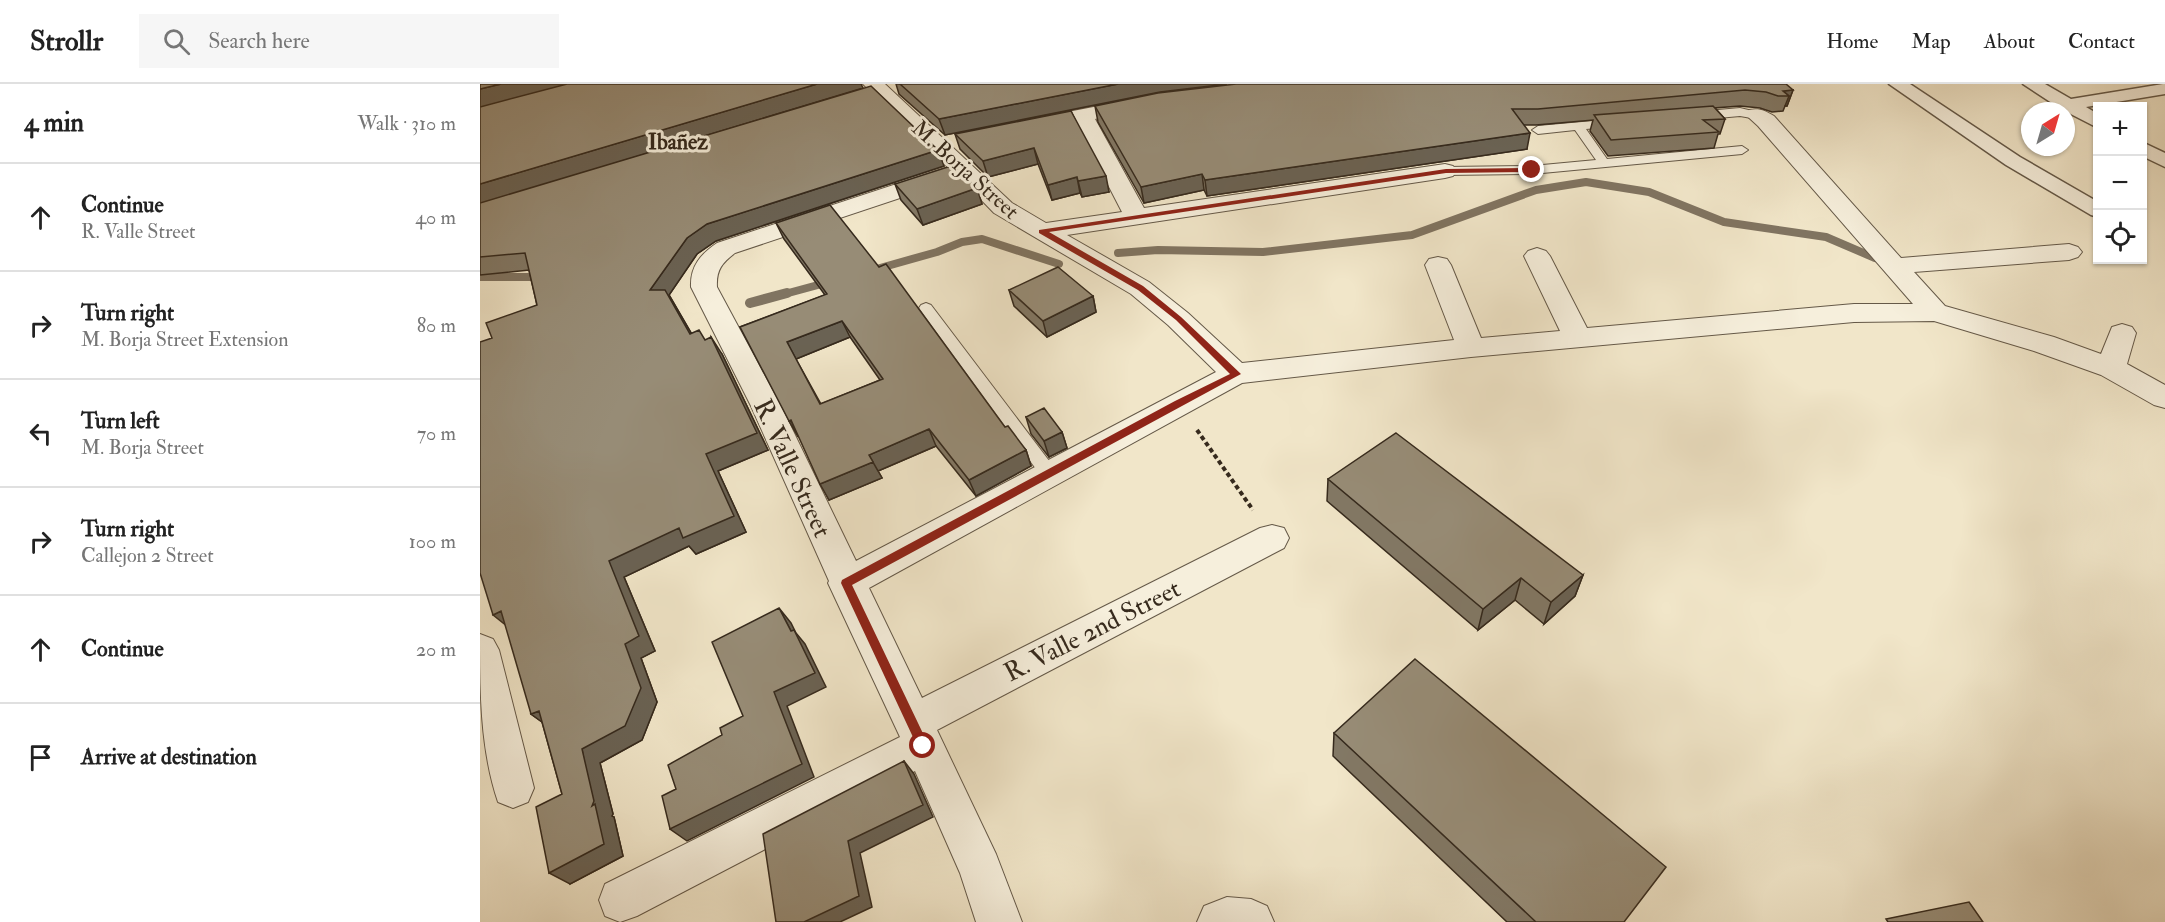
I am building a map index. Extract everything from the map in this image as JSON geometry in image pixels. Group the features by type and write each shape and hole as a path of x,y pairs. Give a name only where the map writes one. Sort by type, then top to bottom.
{"street":[{"path":"1898,84 2013,161 2095,210"},
{"path":"2032,84 2062,102"},
{"path":"2075,104 2165,89"},
{"name":"M. Borja Street","path":"878,90 954,152 1003,208 1140,288 1179,319 1236,374"},
{"path":"1005,131 1160,100"},
{"path":"2075,110 2093,120"},
{"path":"1082,115 1137,217"},
{"path":"1757,115 1766,121 1935,312"},
{"path":"2147,141 2165,138"},
{"path":"2147,151 2165,161"},
{"name":"R. Valle Street","path":"954,152 726,248 706,264 703,274 704,287 766,406 846,583 981,869 999,922"},
{"path":"1041,231 1446,171"},
{"path":"1895,266 2069,252"},
{"path":"1537,256 1578,338"},
{"path":"1438,265 1471,348"},
{"path":"846,583 1050,475 1178,403 1236,374 1471,348 1854,313 1935,312 2044,344 2111,368 2165,398"},
{"path":"2111,368 2122,333"},
{"name":"R. Valle 2nd Street","path":"621,900 1272,538"},
{"path":"480,650 513,788"},
{"path":"1220,922 1227,920 1251,922"}],"lane":[{"path":"1682,117 1740,112 1757,115"},
{"path":"1538,130 1624,122"},
{"path":"1578,126 1603,162"},
{"path":"1446,171 1532,170 1742,150"},
{"path":"926,309 1050,475"}],"path":[{"path":"1178,403 1272,538"}],"building":[{"path":"480,84 501,84 480,89"},
{"path":"567,84 817,84 480,184 480,107"},
{"path":"900,84 1118,84 939,119"},
{"path":"1236,84 1786,84 1793,90 1783,91 1789,96 1745,90 1538,109 1512,109 1530,133 1205,180 1202,174 1141,187 1095,106 1158,93"},
{"path":"871,86 938,150 707,224 687,238 650,290 665,290 690,334 699,330 705,340 711,337 757,433 706,454 734,516 683,538 679,528 609,561 639,636 625,644 641,688 625,726 582,749 594,801 592,806 595,804 604,844 549,873 536,807 562,794 539,711 531,714 501,611 493,615 480,573 480,342 492,338 486,323 537,305 525,253 480,257 480,203"},
{"path":"1713,106 1725,119 1703,120 1719,132 1611,140 1594,115"},
{"path":"1071,111 1106,176 1078,181 1077,177 1048,185 1034,148 983,161 955,134"},
{"path":"954,165 977,188 917,209 895,184"},
{"path":"830,205 879,267 886,264 1005,427 1008,426 1026,450 969,480 929,429 869,455 873,462 820,484 791,420 789,421 740,327 827,294 776,223","holes":["842,321 883,379 820,404 787,342"]},
{"path":"1058,267 1093,296 1043,321 1009,290"},
{"path":"1044,408 1062,432 1044,441 1026,417"},
{"path":"1396,433 1583,575 1551,602 1521,578 1483,609 1328,479"},
{"path":"779,608 791,631 794,630 815,673 774,692 802,764 670,829 662,796 676,789 668,765 722,735 720,728 743,716 712,642"},
{"path":"1415,659 1666,867 1624,922 1536,922 1334,733"},
{"path":"904,761 923,805 848,841 859,896 804,922 776,922 763,834"},
{"path":"1969,902 1983,922 1888,922 1886,919"}],"waterway":[{"path":"1118,253 1158,250 1263,252 1412,235 1536,190 1586,182 1649,192 1724,222 1826,237 1875,258"},
{"path":"873,270 937,252 962,242 982,239 1059,264"},
{"path":"480,277 544,277"},
{"path":"781,295 829,282"},
{"path":"750,303 787,293"}],"district":[{"name":"Ibañez","path":"678,141"}],"route":[{"path":"923,746 846,583 1050,475 1178,403 1236,374 1179,319 1140,288 1041,231 1446,171 1532,170"}]}
